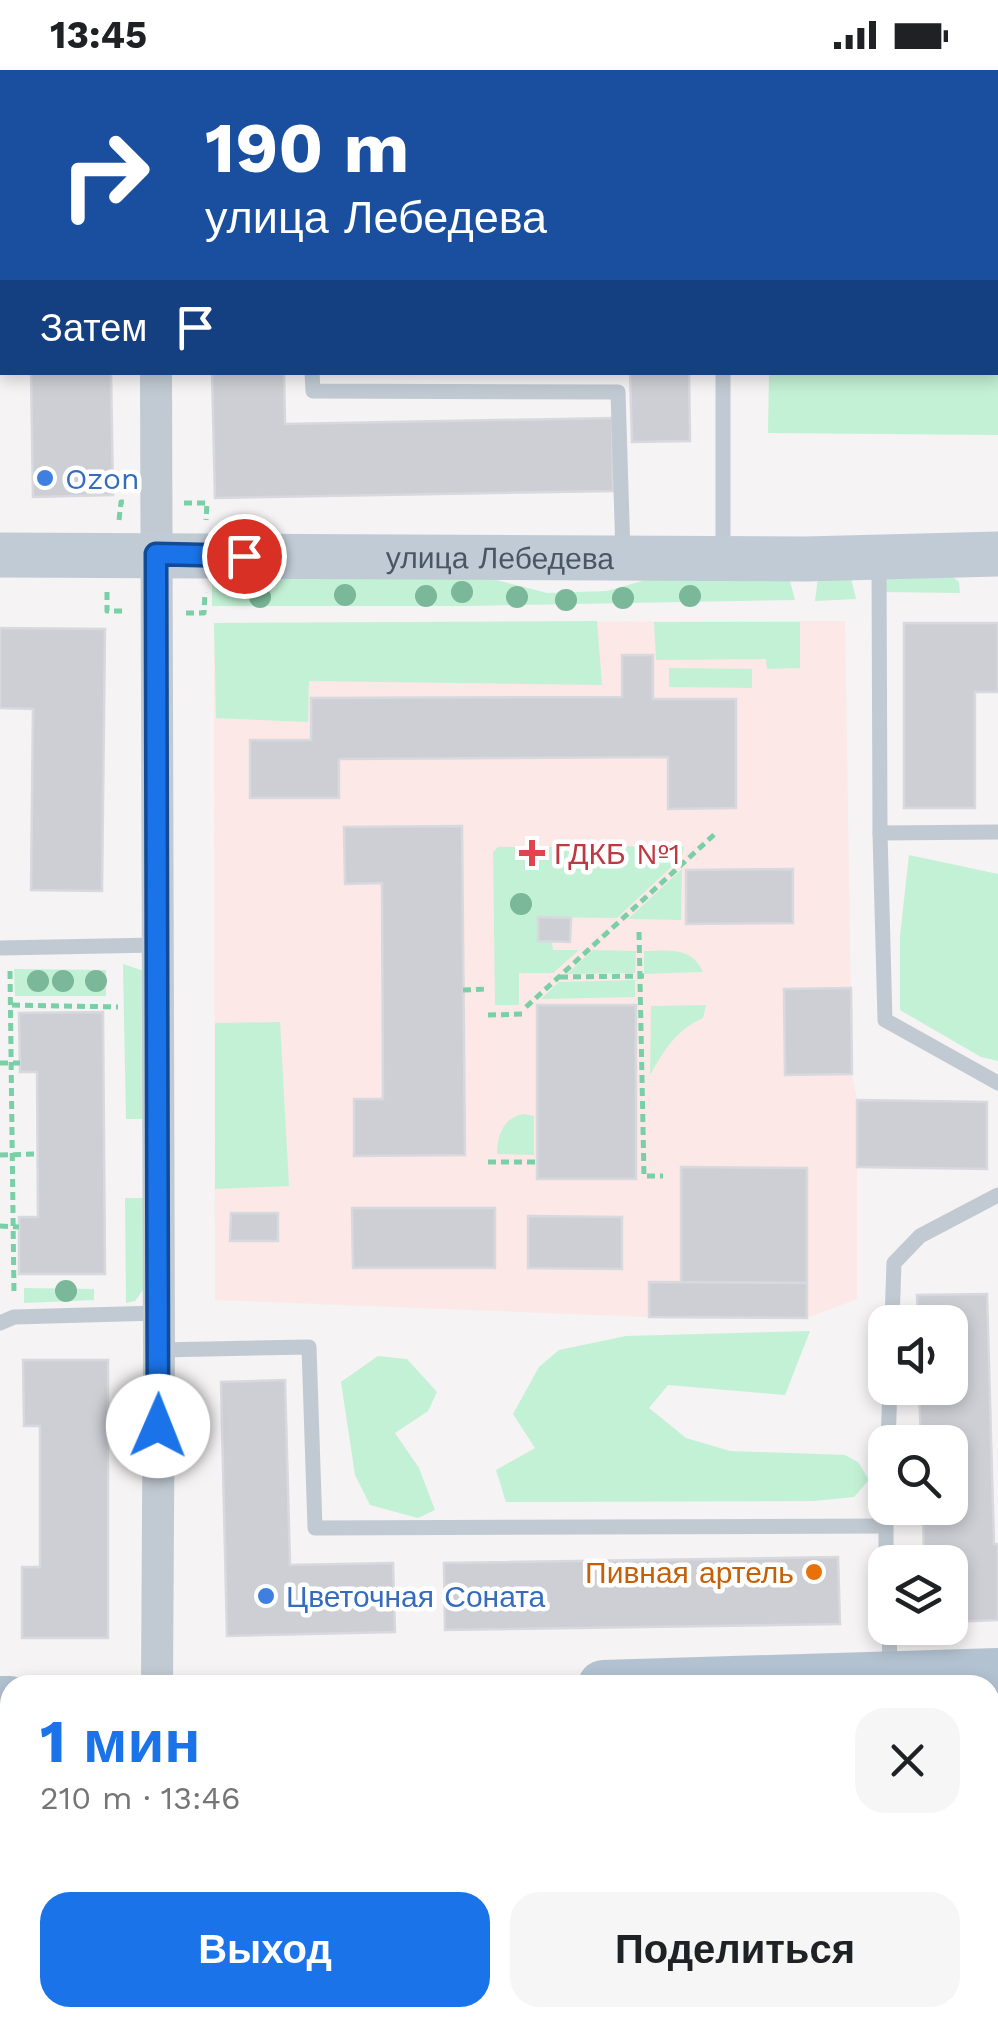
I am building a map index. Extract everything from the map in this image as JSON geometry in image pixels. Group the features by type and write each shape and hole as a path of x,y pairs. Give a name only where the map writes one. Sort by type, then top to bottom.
{"main road":[{"path":"944,1675 998,1673"}],"street":[{"path":"156,375 156,1675"},
{"name":"улица Лебедева","path":"0,555 624,559 998,554"}],"lane":[{"path":"312,375 313,391 618,392"},
{"path":"616,375 624,559"},
{"path":"722,558 723,375"},
{"path":"879,556 885,1020 998,1083"},
{"path":"880,833 998,832"},
{"path":"4,948 157,945"},
{"path":"893,1305 894,1263 920,1236 998,1196"},
{"path":"7,1320 159,1312"},
{"path":"159,1350 308,1347 315,1528 885,1526 886,1545"},
{"path":"889,1645 890,1675"}],"path":[{"path":"181,502 207,504 206,521"},
{"path":"173,613 204,613 205,574"},
{"path":"108,576 107,611 135,612"},
{"path":"488,1015 526,1011 556,977 716,833"},
{"path":"639,932 644,1176 662,1176"},
{"path":"4,948 12,1006 16,1227 7,1320"},
{"path":"556,977 642,976"},
{"path":"464,990 488,990"},
{"path":"12,1006 118,1007"},
{"path":"0,1063 20,1063"},
{"path":"0,1154 38,1154"},
{"path":"488,1162 537,1162"},
{"path":"0,1226 16,1227"}],"shaded area":[{"name":"ГДКБ №1","path":"845,621 852,1074 857,1100 857,1299 807,1318 649,1317 215,1300 214,623"}],"green space":[{"path":"769,375 998,375 998,435 768,433"},
{"path":"941,567 959,582 960,593 882,592 887,573"},
{"path":"476,575 547,593 607,591 660,576 790,581 795,600 212,606 212,576"},
{"path":"818,578 851,578 856,599 815,601"},
{"path":"597,621 602,685 309,681 308,722 216,718 214,623"},
{"path":"654,622 800,622 800,668 767,669 766,659 656,660"},
{"path":"669,668 752,669 752,688 669,687"},
{"path":"684,846 682,857 617,918 539,917 538,941 552,942 553,950 579,950 553,973 519,973 519,1005 495,1005 493,852 498,847"},
{"path":"909,855 998,874 998,1061 981,1057 900,1010 900,936"},
{"path":"682,869 681,920 628,919"},
{"path":"593,950 636,951 635,973 567,974"},
{"path":"644,951 685,954 703,972 644,974"},
{"path":"123,964 144,971 145,1119 126,1119"},
{"path":"14,969 106,970 106,996 15,996"},
{"path":"635,980 635,997 541,999 559,982"},
{"path":"706,1005 703,1018 678,1035 650,1075 651,1006"},
{"path":"280,1022 289,1186 215,1189 215,1023"},
{"path":"523,1114 534,1116 534,1155 497,1154 502,1129 510,1119"},
{"path":"125,1198 145,1198 143,1290 135,1301 126,1303"},
{"path":"24,1288 94,1289 94,1300 24,1303"},
{"path":"810,1331 785,1395 668,1385 649,1408 686,1438 730,1451 845,1455 858,1462 868,1481 854,1497 814,1501 506,1502 496,1470 535,1448 513,1414 539,1367 559,1350 626,1336"},
{"path":"378,1356 407,1359 437,1392 428,1411 395,1433 419,1468 435,1510 418,1518 370,1505 355,1475 341,1382"}],"building":[{"path":"31,375 111,375 113,495 33,497"},
{"path":"212,375 284,375 285,424 612,418 613,491 215,498"},
{"path":"630,375 689,375 690,441 632,442"},
{"path":"904,623 998,623 998,692 975,692 975,808 904,808"},
{"path":"0,628 105,629 102,891 31,890 33,709 0,708"},
{"path":"622,655 653,655 653,699 736,699 736,808 668,809 668,757 339,759 339,798 250,798 250,740 311,740 311,698 622,697"},
{"path":"462,826 465,1155 354,1156 354,1099 383,1099 382,883 345,884 344,827"},
{"path":"793,869 793,923 686,924 686,870"},
{"path":"538,917 571,918 570,942 538,941"},
{"path":"851,988 852,1074 785,1075 784,989"},
{"path":"537,1005 636,1005 636,1179 537,1179"},
{"path":"103,1012 105,1274 19,1274 19,1217 38,1217 37,1072 20,1072 19,1013"},
{"path":"857,1100 987,1102 987,1169 857,1167"},
{"path":"681,1167 807,1168 807,1283 681,1282"},
{"path":"352,1208 495,1208 495,1268 353,1268"},
{"path":"231,1213 278,1213 278,1241 230,1241"},
{"path":"528,1216 622,1217 622,1269 528,1268"},
{"path":"649,1282 807,1283 807,1318 649,1317"},
{"path":"987,1294 998,1620 968,1621 968,1545 924,1545 923,1525 968,1525 968,1425 920,1425 920,1405 968,1405 968,1305 917,1305 917,1295"},
{"path":"23,1360 108,1360 108,1638 22,1638 22,1567 40,1567 40,1426 24,1426"},
{"path":"285,1380 290,1565 393,1563 395,1632 227,1636 221,1382"},
{"path":"838,1557 840,1624 445,1630 444,1563"}],"place":[{"name":"Ozon","path":"45,478"},
{"name":"ГДКБ №1","path":"532,853"},
{"name":"Пивная артель","path":"814,1572"},
{"name":"Цветочная Соната","path":"266,1596"}],"route":[{"path":"158,1426 156,554 244,556"}]}
